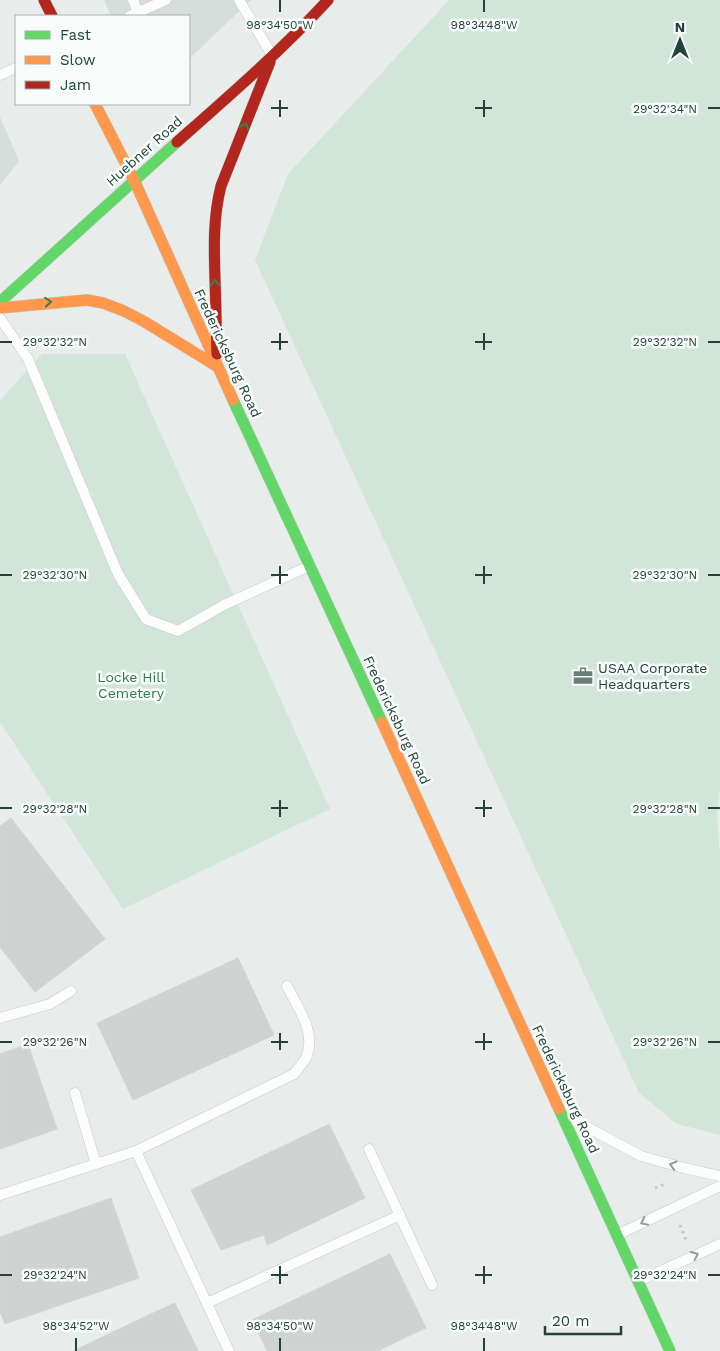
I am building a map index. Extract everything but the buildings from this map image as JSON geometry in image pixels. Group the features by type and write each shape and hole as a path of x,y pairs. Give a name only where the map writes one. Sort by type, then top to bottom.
{"main road":[{"path":"44,0 52,15"},
{"name":"Huebner Road","path":"0,302 273,56 328,0"},
{"path":"218,367 214,244 218,195 273,56"},
{"name":"Fredericksburg Road","path":"96,105 134,180 309,566 670,1351"},
{"path":"0,308 53,302 87,300 101,302 119,308 171,336 218,367"}],"lane":[{"path":"133,0 134,14 166,0"},
{"path":"239,0 273,56"},
{"path":"0,75 15,68"},
{"path":"0,318 28,360 118,574 146,618 178,631 224,605 309,566"},
{"path":"0,1195 136,1151 294,1074 306,1058 310,1041 306,1022 287,986"},
{"path":"0,1018 50,1004 71,991"},
{"path":"75,1093 96,1164"},
{"path":"560,1113 641,1156 720,1176"},
{"path":"369,1149 432,1285"},
{"path":"136,1151 229,1351"},
{"path":"616,1236 720,1186"},
{"path":"207,1303 400,1215"},
{"path":"638,1282 720,1244"}],"path":[{"path":"655,1188 665,1184"},
{"path":"679,1222 689,1245"}],"shaded area":[{"path":"104,0 251,0 190,58 190,15 111,15"},
{"path":"0,117 19,161 0,185"}],"green space":[{"name":"USAA Corporate Headquarters","path":"449,0 720,0 720,789 717,816 720,853 720,1135 677,1124 639,1093 255,260 288,174"},
{"name":"Locke Hill Cemetery","path":"42,354 125,354 330,809 123,909 0,722 0,400"}],"traffic: fast":[{"path":"0,302 177,142"},
{"path":"233,400 382,722"},
{"path":"559,1109 670,1351"}],"traffic: slow":[{"path":"96,105 134,180 233,400"},
{"path":"0,308 87,300 103,303 145,322 218,367"},
{"path":"382,722 559,1109"}],"traffic: jam":[{"path":"44,0 52,15"},
{"path":"177,142 273,55 328,0"},
{"path":"217,354 214,244 218,198 270,62"}],"place":[{"name":"USAA Corporate Headquarters","path":"583,676"}]}
